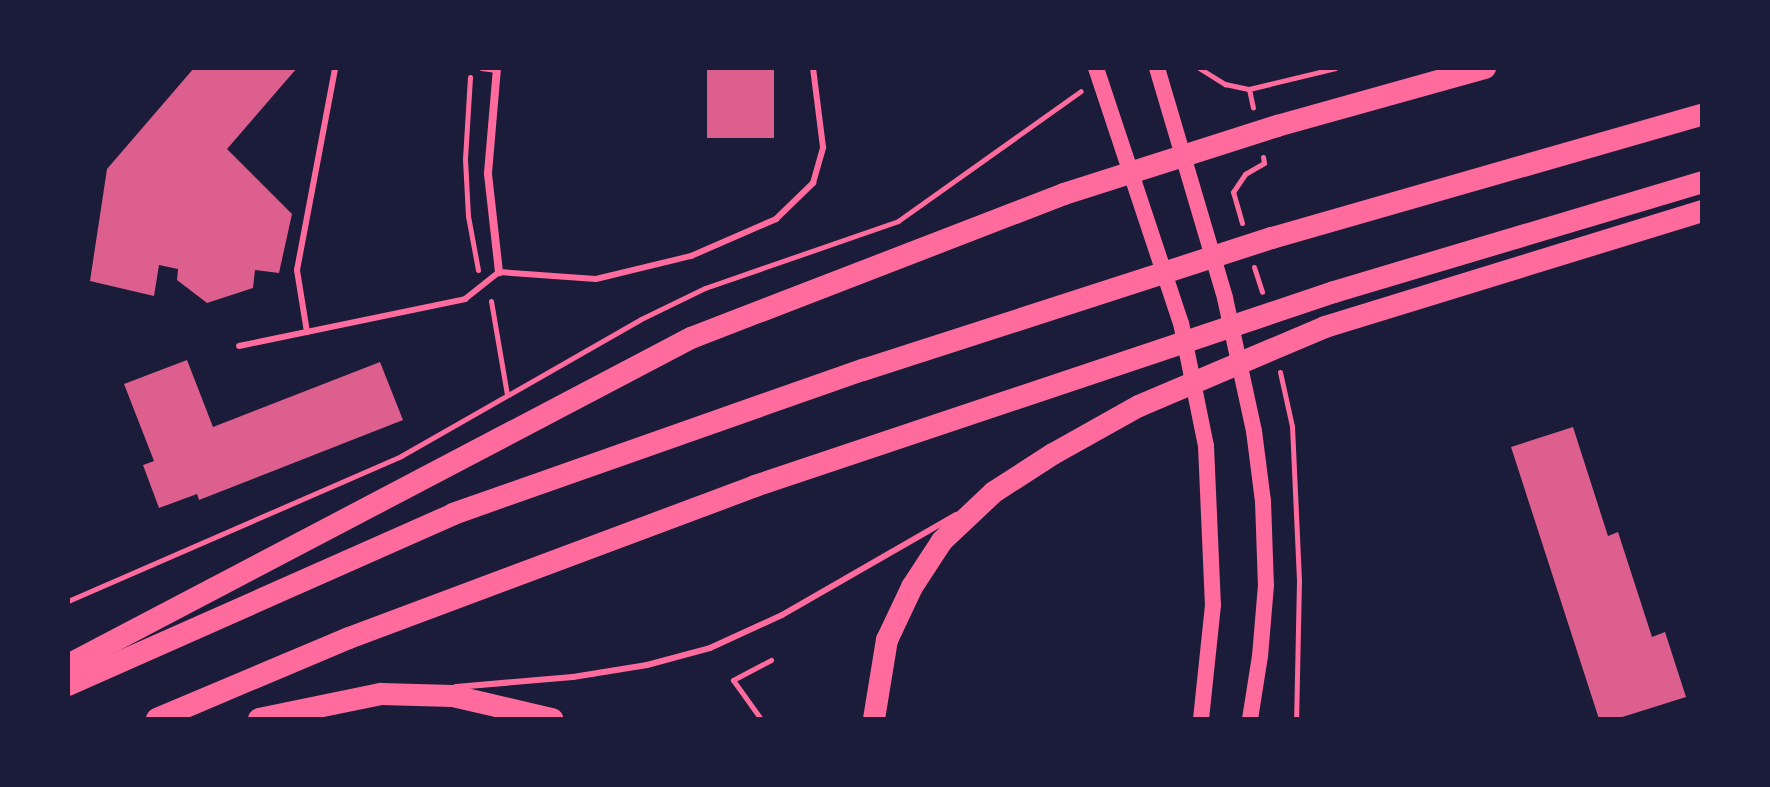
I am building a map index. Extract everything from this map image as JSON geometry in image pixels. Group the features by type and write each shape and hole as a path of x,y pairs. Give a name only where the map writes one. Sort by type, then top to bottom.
{"highway":[{"path":"68,665 691,338 1064,194 1485,68"},
{"path":"68,685 453,514 848,375 1272,238 1702,115"},
{"path":"157,719 349,638 755,486 1334,292 1702,182"},
{"path":"874,719 887,640 912,587 942,541 994,492 1139,406 1325,327 1702,211"},
{"path":"259,719 381,694 453,696 552,719"}],"main road":[{"path":"1096,68 1181,323 1206,446 1213,605 1201,719"},
{"path":"1157,68 1240,355 1254,431 1263,501 1266,585 1260,656 1250,719"}],"street":[{"path":"497,69 488,174 499,272"}],"lane":[{"path":"307,332 297,270 335,68"},
{"path":"482,68 497,69"},
{"path":"239,346 465,299 499,272 596,279 691,256 776,219 813,183 823,147 813,68"},
{"path":"381,694 573,677 647,665 710,648 782,615 994,492"}],"path":[{"path":"1199,68 1225,84 1249,89 1336,68"},
{"path":"68,601 401,456 641,319 705,288 898,221 1076,93"},
{"path":"1233,192 1245,174 1264,163"},
{"path":"1292,426 1299,581 1296,719"},
{"path":"761,719 733,680 771,660"}],"building":[{"path":"194,68 297,68 227,149 292,214 279,273 255,270 253,288 207,303 177,280 178,269 159,265 154,296 90,281 107,169"},
{"path":"707,68 774,68 774,138 707,138"},
{"path":"187,360 213,427 380,362 403,420 199,500 197,494 159,508 143,465 154,461 124,384"},
{"path":"1573,427 1608,536 1618,532 1652,637 1665,632 1686,697 1616,719 1599,719 1511,447"}]}
